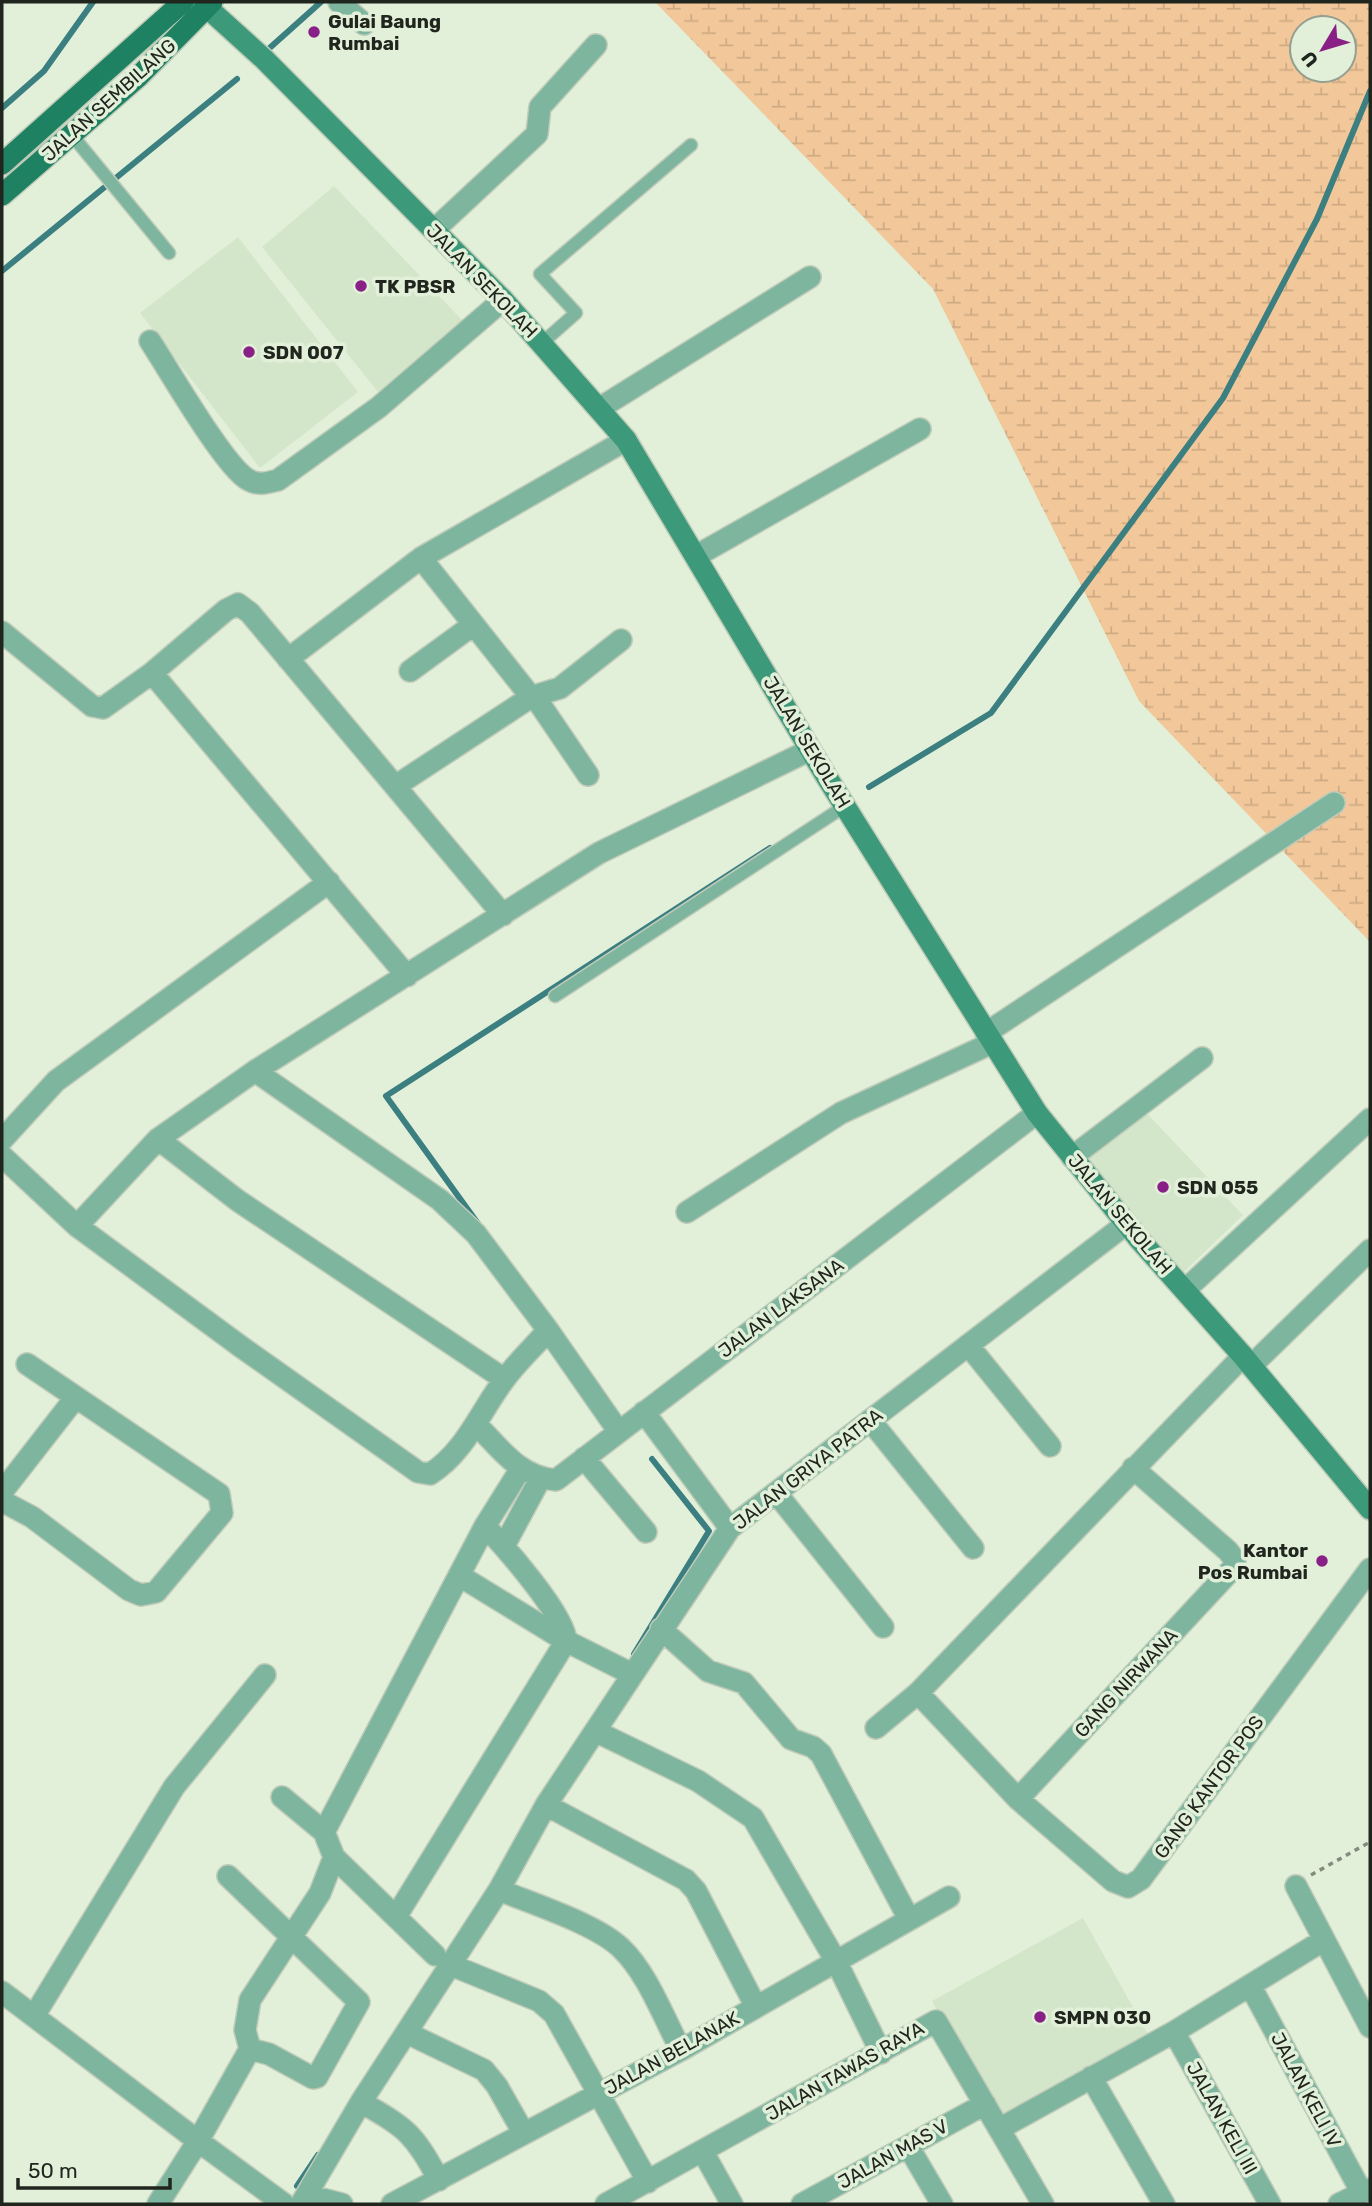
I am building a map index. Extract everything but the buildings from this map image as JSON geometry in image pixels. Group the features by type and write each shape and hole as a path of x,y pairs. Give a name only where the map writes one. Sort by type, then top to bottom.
{"main road":[{"name":"JALAN SEMBILANG","path":"2,164 183,2"},
{"name":"JALAN SEMBILANG","path":"2,195 139,76 207,4"}],"street":[{"path":"339,2 364,24"},
{"name":"JALAN SEKOLAH","path":"207,4 503,300 626,440 810,750 1037,1113 1126,1224 1247,1361 1370,1509"},
{"path":"434,230 537,134 540,107 596,45"},
{"path":"600,408 810,277"},
{"path":"150,341 226,456 246,479 262,484 278,480 379,407 503,300"},
{"path":"696,556 920,429"},
{"path":"288,659 421,558 626,440"},
{"path":"421,558 533,697 589,775"},
{"path":"2,632 92,706 103,708 152,673 226,610 238,604 250,613 397,785 503,915"},
{"path":"410,671 473,625"},
{"path":"397,785 533,697 560,688 621,640"},
{"path":"152,673 407,976"},
{"path":"77,1226 158,1139 255,1071 599,853 810,750"},
{"path":"687,1212 841,1113 989,1038 1334,803"},
{"path":"2,1140 57,1081 329,882"},
{"path":"1072,1157 1202,1058"},
{"path":"255,1071 440,1200 476,1234 548,1330 619,1432"},
{"name":"JALAN LAKSANA","path":"530,1474 556,1480 1037,1113"},
{"path":"1185,1290 1370,1119"},
{"path":"158,1139 237,1200 504,1379"},
{"path":"2,1156 77,1226 418,1472 430,1474 442,1467 477,1425 504,1379 548,1330"},
{"name":"JALAN GRIYA PATRA","path":"304,2199 361,2102 407,2033 443,1960 499,1890 546,1805 597,1732 625,1671 661,1629 730,1528 1126,1224"},
{"path":"876,1727 918,1693 1133,1468 1370,1250"},
{"path":"968,1345 1050,1446"},
{"path":"2,1501 32,1517 129,1590 141,1595 156,1592 222,1513 219,1494 27,1364"},
{"path":"2,1492 76,1397"},
{"path":"644,1412 730,1528"},
{"path":"870,1420 973,1548"},
{"path":"477,1425 530,1474"},
{"path":"584,1458 646,1532"},
{"name":"GANG NIRWANA","path":"1018,1799 1233,1568 1235,1560 1228,1552 1133,1468"},
{"path":"324,1832 485,1526 530,1474"},
{"path":"504,1546 530,1474"},
{"path":"777,1494 883,1627"},
{"path":"397,1915 566,1641 561,1623 504,1546 485,1526"},
{"name":"GANG KANTOR POS","path":"1018,1799 1113,1881 1128,1887 1141,1880 1370,1569"},
{"path":"460,1576 566,1641 625,1671"},
{"path":"661,1629 708,1671 719,1676 732,1676 744,1683 791,1739 813,1747 821,1754 909,1919"},
{"path":"34,2016 174,1787 265,1675"},
{"path":"918,1693 1018,1799"},
{"path":"597,1732 698,1781 753,1818 837,1963 881,2053"},
{"path":"282,1797 324,1832 334,1857 443,1960 538,2001 554,2014 648,2182"},
{"path":"546,1805 686,1881 696,1891 756,2007"},
{"path":"158,2204 198,2141 250,2049 245,2030 250,2000 320,1893 334,1857"},
{"path":"228,1876 359,2002 313,2078 269,2054 250,2049"},
{"path":"1296,1886 1296,1892 1324,1940 1363,1998 1370,2027"},
{"path":"499,1890 604,1935 620,1947 635,1964 681,2050"},
{"name":"JALAN BELANAK","path":"392,2204 681,2050 949,1897"},
{"path":"999,2129 1174,2032 1324,1940"},
{"name":"JALAN KELI IV","path":"1251,1987 1366,2191"},
{"path":"2,1992 284,2204"},
{"name":"JALAN TAWAS RAYA","path":"606,2204 936,2021 1042,2204"},
{"name":"JALAN KELI III","path":"1174,2032 1270,2204"},
{"path":"407,2033 484,2070 497,2086 523,2132"},
{"path":"1091,2077 1164,2204"},
{"path":"361,2102 396,2122 415,2138 439,2180"},
{"name":"JALAN MAS V","path":"802,2204 832,2197 908,2146 985,2104"},
{"path":"908,2146 942,2204"},
{"path":"703,2152 732,2204"},
{"path":"1339,2204 1366,2191"},
{"path":"304,2199 342,2204"}],"lane":[{"path":"71,134 170,253"},
{"path":"542,343 576,313 540,274 691,145"},
{"path":"555,996 843,804"}],"path":[{"path":"1296,1886 1370,1842"}],"shaded area":[{"name":"TK PBSR","path":"334,186 467,325 382,397 262,247"},
{"name":"SDN 007","path":"238,237 358,392 260,468 140,313"},
{"name":"SDN 055","path":"1143,1109 1243,1215 1184,1272 1084,1160"},
{"name":"SMPN 030","path":"1083,1918 1148,2034 996,2117 932,2001"}],"green space":[{"path":"655,2 1370,2 1370,942 1139,701 933,289"}],"waterway":[{"path":"2,108 44,71 93,2"},
{"path":"264,53 321,2"},
{"path":"2,271 237,79"},
{"path":"869,787 991,713 1223,398 1317,219 1370,91"},
{"path":"479,1225 386,1096 770,848"},
{"path":"634,1654 709,1531 652,1459"},
{"path":"297,2186 318,2155"}],"place":[{"name":"Gulai Baung Rumbai","path":"314,32"},
{"name":"TK PBSR","path":"361,286"},
{"name":"SDN 007","path":"249,352"},
{"name":"SDN 055","path":"1163,1187"},
{"name":"Kantor Pos Rumbai","path":"1322,1561"},
{"name":"SMPN 030","path":"1040,2017"}]}
